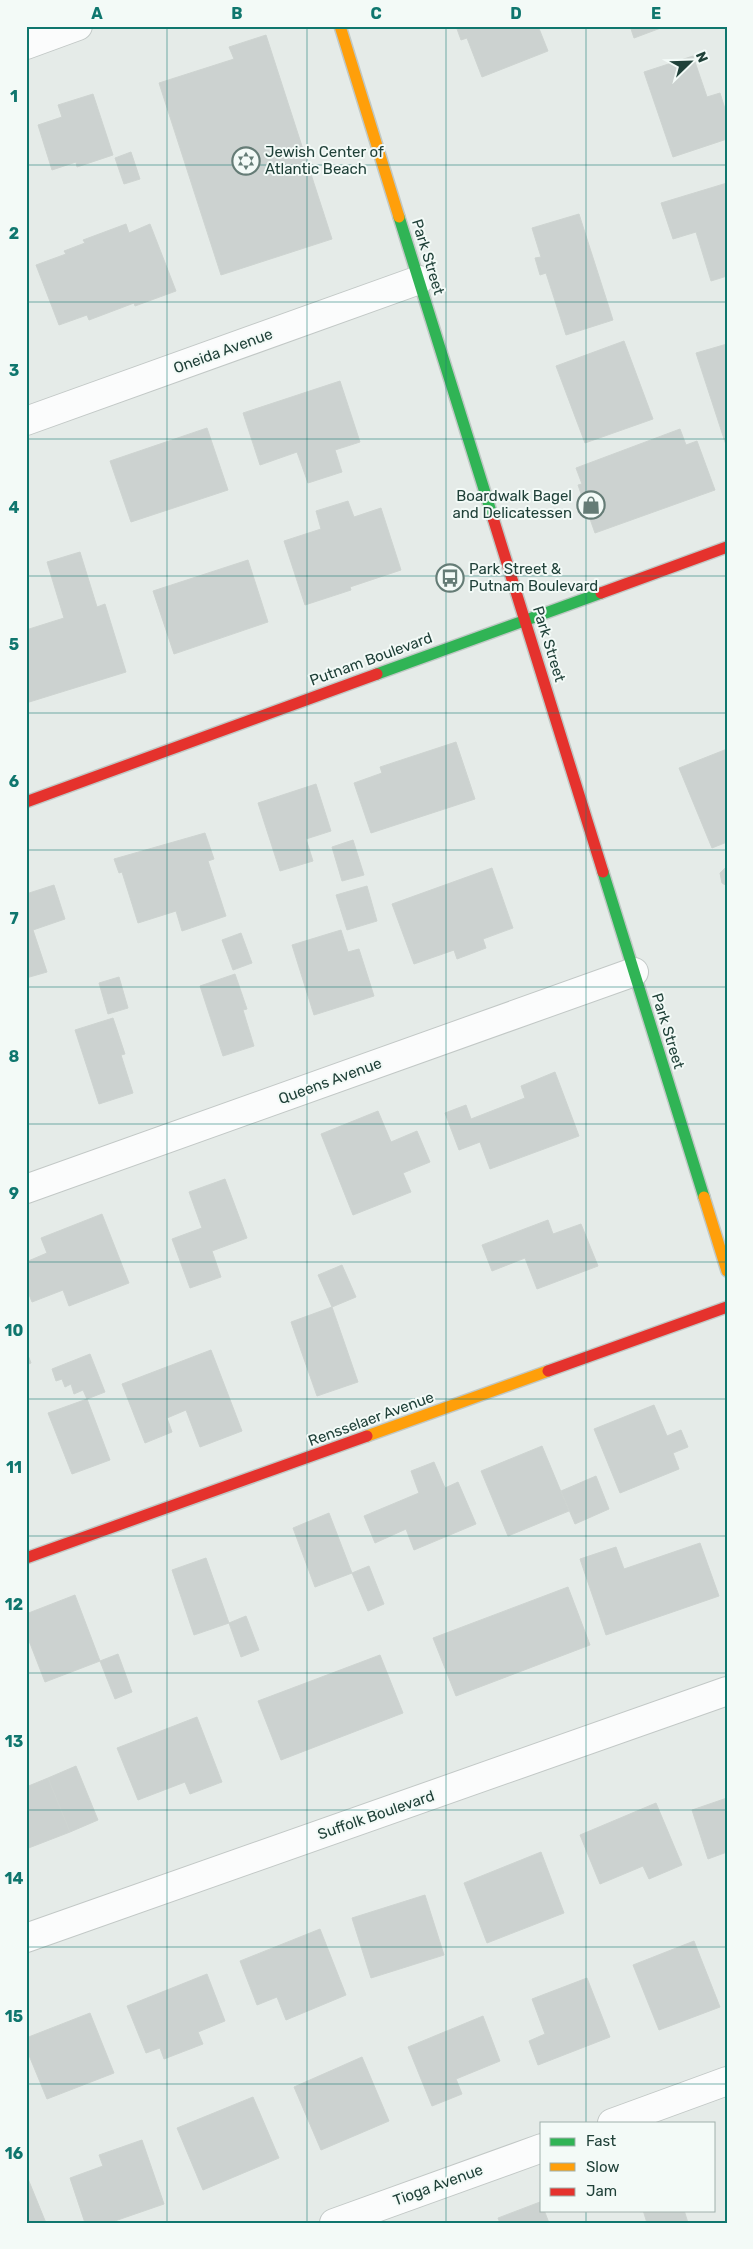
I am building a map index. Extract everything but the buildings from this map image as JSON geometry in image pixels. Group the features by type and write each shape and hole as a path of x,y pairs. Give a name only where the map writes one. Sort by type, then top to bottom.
{"main road":[{"name":"Park Street","path":"340,26 727,1272"},
{"name":"Putnam Boulevard","path":"26,802 727,547"},
{"name":"Rensselaer Avenue","path":"26,1558 727,1307"}],"street":[{"path":"26,45 78,26"},
{"name":"Oneida Avenue","path":"26,421 419,280"},
{"name":"Queens Avenue","path":"26,1189 634,972"},
{"name":"Suffolk Boulevard","path":"26,1938 727,1691"},
{"path":"615,2122 727,2081"},
{"name":"Tioga Avenue","path":"334,2223 540,2149"}],"traffic: fast":[{"path":"399,217 493,518"},
{"path":"377,674 601,593"},
{"path":"603,872 704,1197"}],"traffic: slow":[{"path":"340,26 399,217"},
{"path":"704,1197 727,1271"},
{"path":"367,1436 548,1371"}],"traffic: jam":[{"path":"493,518 603,872"},
{"path":"601,593 727,547"},
{"path":"26,802 377,674"},
{"path":"548,1371 727,1307"},
{"path":"26,1558 367,1436"}],"place":[{"name":"Jewish Center of Atlantic Beach","path":"246,161"},
{"name":"Boardwalk Bagel and Delicatessen","path":"591,505"},
{"name":"Park Street & Putnam Boulevard","path":"450,578"}]}
